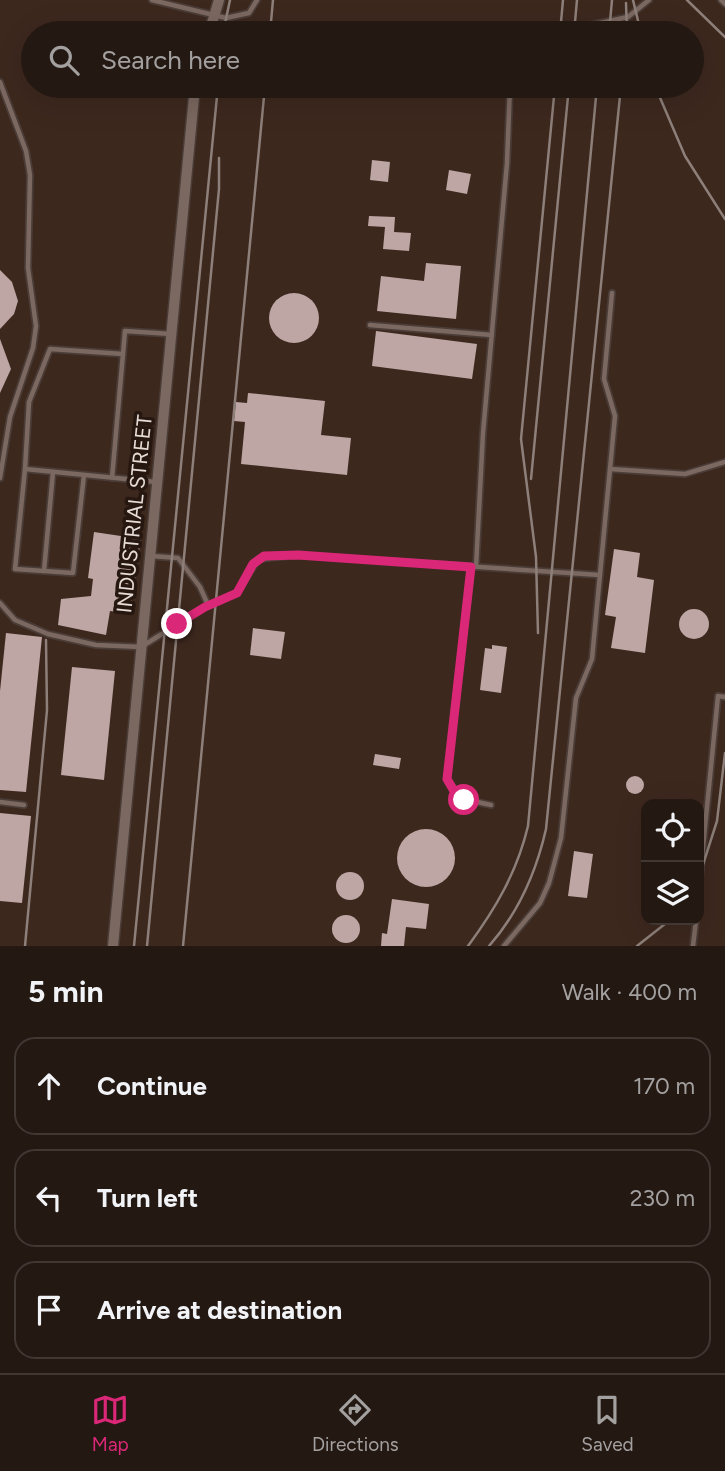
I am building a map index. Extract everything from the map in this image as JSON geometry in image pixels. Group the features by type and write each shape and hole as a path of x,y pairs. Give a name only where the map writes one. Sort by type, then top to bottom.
{"street":[{"path":"213,21 219,0"},
{"name":"INDUSTRIAL STREET","path":"113,946 194,98"}],"lane":[{"path":"152,0 214,16 243,17 254,8 257,0"},
{"path":"609,21 628,17 649,0"},
{"path":"721,0 725,4"},
{"path":"0,82 26,151 30,175 28,268 36,326 33,348 10,417 0,478"},
{"path":"491,805 464,800 454,791 447,779 473,567 507,163 510,98"},
{"path":"505,946 540,903 555,863 576,698 592,659 615,416 604,379 612,293"},
{"path":"370,325 492,335"},
{"path":"112,478 125,331 171,334"},
{"path":"84,475 73,573 15,569 29,402 50,349 123,354"},
{"path":"610,469 685,474 725,462"},
{"path":"25,469 157,482"},
{"path":"44,571 53,472"},
{"path":"150,556 178,558 200,587 208,605"},
{"path":"0,603 15,620 48,634 96,645 141,647 208,605 237,593 253,564 264,556 309,556 600,575"},
{"path":"702,862 718,696 725,697"},
{"path":"0,802 24,805"},
{"path":"693,946 695,925"}],"shaded area":[{"path":"0,0 725,0 725,946 0,946"}],"building":[{"path":"372,160 390,162 388,182 370,180"},
{"path":"449,170 471,174 467,194 446,190"},
{"path":"369,216 395,217 394,232 411,233 409,251 383,249 385,227 368,226"},
{"path":"426,263 461,266 456,319 377,311 381,276 424,281"},
{"path":"0,270 12,282 18,301 14,314 0,329"},
{"path":"294,293 311,301 319,318 311,335 294,343 277,335 269,318 277,301"},
{"path":"376,331 477,344 472,379 372,366"},
{"path":"0,339 11,369 0,393"},
{"path":"248,393 325,401 321,435 351,438 347,475 241,464 245,422 234,421 236,402 247,403"},
{"path":"94,532 141,539 130,614 110,611 106,635 58,625 61,599 91,596 93,579 88,578"},
{"path":"614,549 640,553 637,577 654,580 645,653 611,648 616,617 605,615"},
{"path":"694,609 705,613 709,624 705,635 694,639 683,635 679,624 683,613"},
{"path":"253,628 285,632 281,659 250,655"},
{"path":"6,633 42,637 26,792 0,790 0,691"},
{"path":"492,645 507,647 501,693 480,690 485,648 492,649"},
{"path":"72,667 115,671 104,780 61,775"},
{"path":"375,754 401,758 399,769 373,765"},
{"path":"635,776 641,779 644,785 641,791 635,794 629,791 626,785 629,779"},
{"path":"0,813 31,816 22,903 0,901"},
{"path":"420,829 432,829 447,837 455,852 455,864 447,879 432,887 420,887 405,879 397,864 397,852 405,837"},
{"path":"574,851 593,854 587,898 568,896"},
{"path":"350,872 360,876 364,886 360,896 350,900 340,896 336,886 340,876"},
{"path":"392,899 429,904 426,929 406,927 404,946 381,946 382,933 387,934"},
{"path":"346,915 356,919 360,929 356,939 346,943 336,939 332,929 336,919"}],"railway":[{"path":"226,21 230,0"},
{"path":"271,21 273,0"},
{"path":"561,21 563,0"},
{"path":"575,21 577,0"},
{"path":"610,21 612,0"},
{"path":"633,0 638,21"},
{"path":"687,0 725,37"},
{"path":"626,3 627,21"},
{"path":"134,946 217,98"},
{"path":"183,946 264,98"},
{"path":"538,633 536,557 521,439 554,98"},
{"path":"531,479 568,98"},
{"path":"468,946 504,889 518,859 528,826 596,98"},
{"path":"489,946 518,906 537,861 546,829 620,98"},
{"path":"660,98 685,156 725,219"},
{"path":"147,946 219,189 219,158"},
{"path":"25,946 47,710 46,640"},
{"path":"704,862 717,821 725,753"},
{"path":"637,946 664,925"}],"route":[{"path":"177,624 241,590 253,564 264,556 298,555 471,567 447,779 454,791 464,800"}]}
